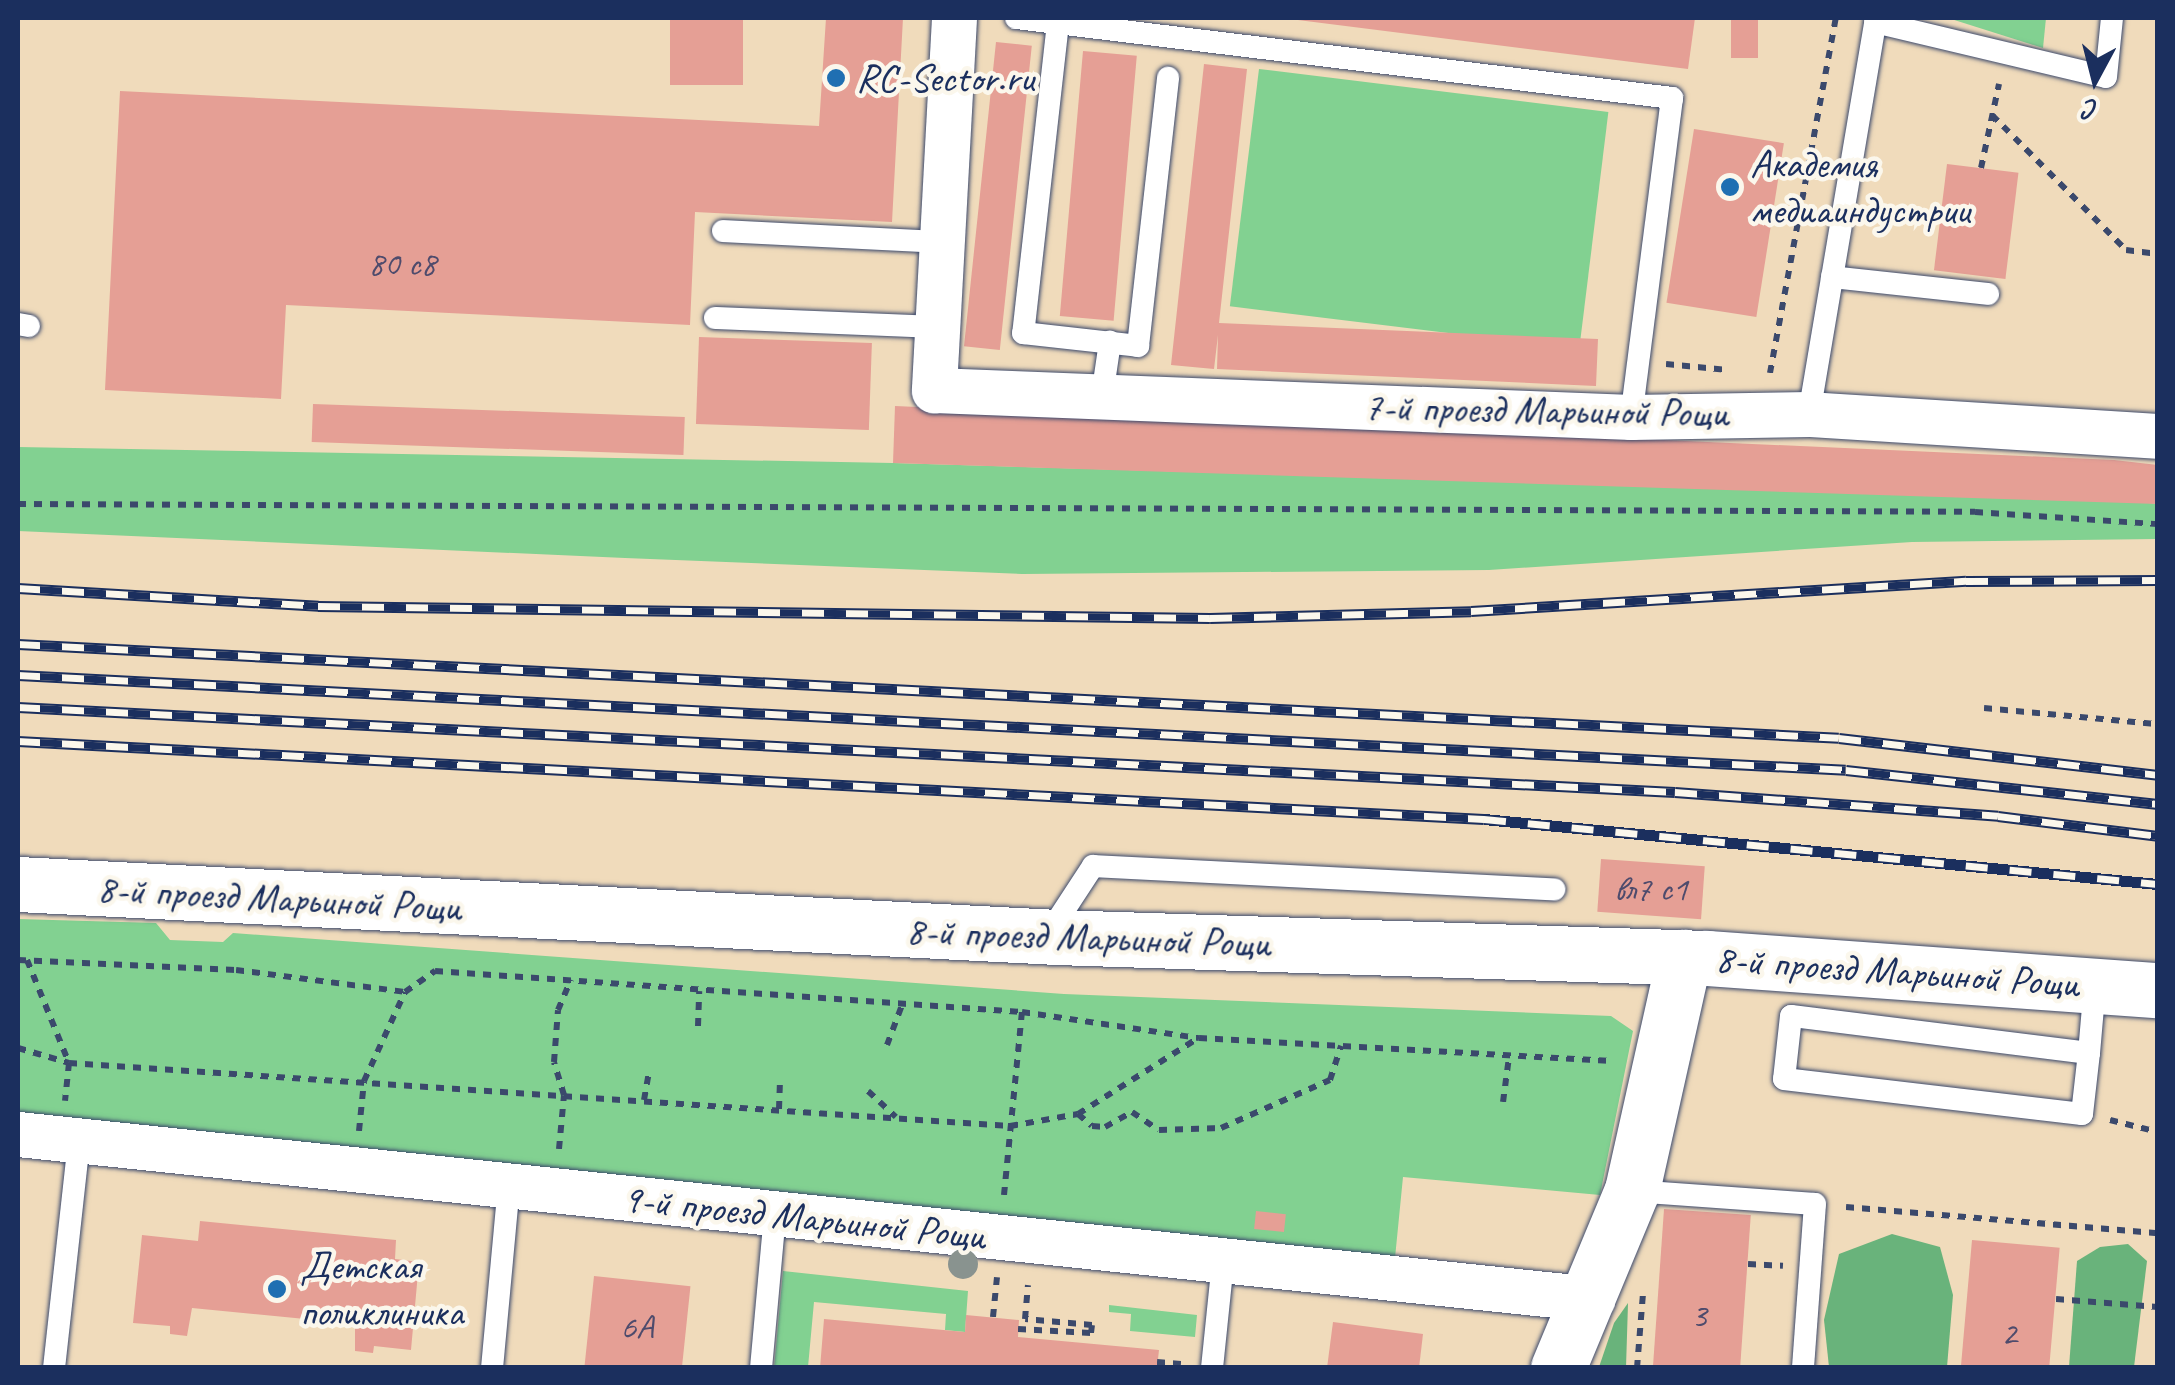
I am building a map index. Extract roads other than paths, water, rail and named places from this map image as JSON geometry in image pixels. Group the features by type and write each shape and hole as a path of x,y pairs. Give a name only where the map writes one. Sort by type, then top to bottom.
{"street":[{"path":"938,327 954,18"},
{"name":"7-й проезд Марьиной Рощи","path":"938,327 934,390 1632,416 1808,414 2158,436"},
{"name":"8-й проезд Марьиной Рощи","path":"18,884 1056,938 1684,957 2158,990"},
{"path":"1558,1368 1592,1299 1632,1190 1684,957"},
{"name":"9-й проезд Марьиной Рощи","path":"53,1138 1592,1299"}],"lane":[{"path":"1016,18 1672,98 1632,416"},
{"path":"1808,414 1876,20 2106,77 2112,18"},
{"path":"1058,23 1024,333 1138,346 1168,78"},
{"path":"724,230 942,242"},
{"path":"1832,277 1988,294"},
{"path":"714,318 938,327"},
{"path":"1102,396 1110,342"},
{"path":"1056,938 1057,920 1093,866 1554,889"},
{"path":"2089,1053 1791,1016 1784,1079 2082,1114 2089,1053 2095,984"},
{"path":"53,1138 54,1368"},
{"path":"492,1368 509,1186"},
{"path":"1632,1190 1815,1204 1803,1368"},
{"path":"760,1368 775,1215"},
{"path":"1212,1368 1222,1261"}],"railway":[{"path":"18,588 318,606 1210,618 1471,611 1966,581 2158,580"},
{"path":"18,644 1839,738 2158,775"},
{"path":"18,675 1846,770 2158,804"},
{"path":"18,707 1675,792 1998,816 2158,836"},
{"path":"18,741 1484,819 2158,884"}],"place":[{"name":"RC-Sector.ru","path":"836,78"},
{"name":"Академия медиаиндустрии","path":"1730,187"},
{"name":"Детская поликлиника","path":"277,1289"}]}
